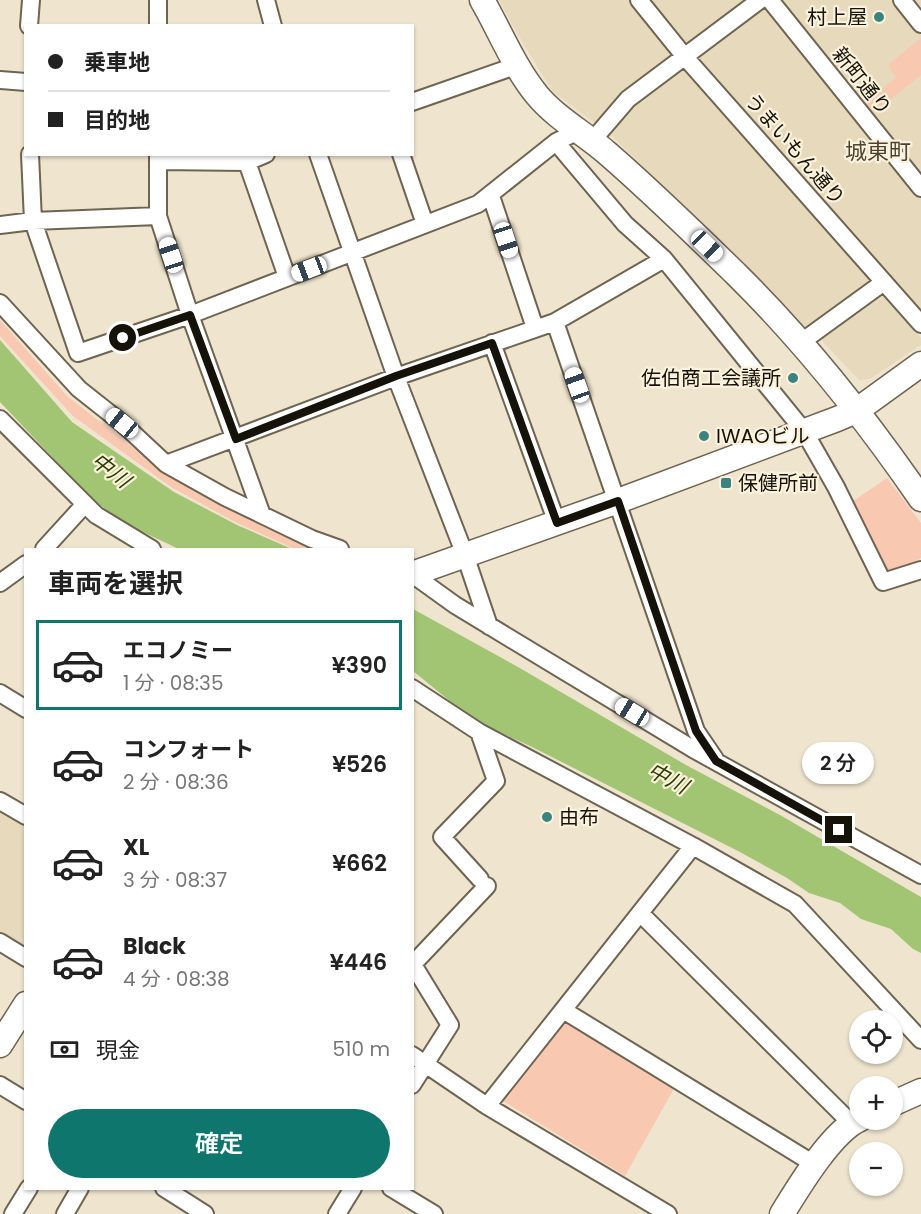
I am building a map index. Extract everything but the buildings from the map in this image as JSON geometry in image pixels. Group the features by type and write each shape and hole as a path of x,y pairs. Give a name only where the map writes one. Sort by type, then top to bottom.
{"street":[{"path":"29,24 31,0"},
{"path":"158,0 158,24"},
{"path":"266,0 272,24"},
{"path":"482,0 536,94 550,109 633,176 730,268 800,343 887,450 921,499"},
{"name":"うまいもん通り","path":"639,0 685,57 921,324"},
{"path":"30,156 33,221 78,353 190,315 478,204 491,196 556,142 585,136 628,99 760,0"},
{"name":"新町通り","path":"770,0 921,188"},
{"path":"902,0 921,24"},
{"path":"414,101 518,65"},
{"path":"0,80 24,82"},
{"path":"556,142 625,224 664,259 804,431 836,487 883,582 921,570"},
{"path":"261,156 247,162 158,158 158,216 190,315 262,515"},
{"path":"319,156 396,376 465,555 489,626"},
{"path":"402,156 425,224"},
{"path":"247,162 287,277"},
{"path":"491,196 535,328"},
{"path":"0,225 33,221 158,216"},
{"path":"166,464 396,376 555,322 664,259"},
{"path":"800,343 884,282"},
{"path":"0,303 79,389 122,423 166,464 225,497 312,539 337,548"},
{"path":"555,322 696,731 716,761"},
{"path":"492,343 557,523"},
{"path":"414,574 618,501 856,411 921,364"},
{"path":"0,419 96,515 150,548"},
{"path":"45,548 85,504"},
{"path":"0,583 24,565"},
{"path":"414,575 455,605 489,626 716,761 921,875"},
{"path":"414,689 479,732 693,846 795,904 921,1040"},
{"path":"0,693 24,708"},
{"path":"414,963 483,883 442,837 496,781 479,732"},
{"path":"0,801 24,815"},
{"path":"488,1106 693,846"},
{"path":"640,913 849,1115"},
{"path":"0,942 24,957"},
{"path":"414,966 450,1024 419,1059 414,1078"},
{"path":"0,1045 24,1007"},
{"path":"563,1010 814,1164"},
{"path":"419,1059 488,1106 660,1212"},
{"path":"0,1085 24,1100"},
{"path":"903,1099 921,1091"},
{"path":"782,1214 814,1164 849,1127"},
{"path":"13,1214 28,1190"},
{"path":"65,1214 79,1190"},
{"path":"167,1190 206,1214"},
{"path":"337,1214 352,1190"},
{"path":"394,1190 434,1214"}],"shaded area":[{"path":"499,0 635,0 682,55 600,127 552,91"},
{"path":"642,0 756,0 686,54"},
{"path":"762,0 921,191 921,323 688,57"},
{"path":"773,0 921,0 921,182"},
{"path":"921,38 921,75 869,117 861,105 896,78 888,65"},
{"path":"686,62 879,281 809,332 606,130 632,105"},
{"path":"882,290 921,338 921,345 870,379 859,380 818,337"},
{"path":"0,320 67,396 175,480 230,508 320,548 293,548 237,523 171,487 73,416 0,336"},
{"path":"887,478 921,523 921,558 886,577 849,504"},
{"path":"0,810 24,825 24,952 0,937"},
{"path":"564,1015 676,1085 625,1176 503,1101"}],"water":[{"name":"中川","path":"0,340 72,422 174,492 237,525 290,548 177,548 130,526 94,501 0,402"},
{"name":"中川","path":"414,610 921,897 921,953 913,949 891,929 861,919 840,903 809,893 738,851 530,746 473,720 414,672"}],"place":[{"name":"村上屋","path":"879,17"},
{"name":"佐伯商工会議所","path":"793,378"},
{"name":"IWAOビル","path":"704,436"},
{"name":"保健所前","path":"726,483"},
{"name":"由布","path":"547,817"}],"district":[{"name":"城東町","path":"878,151"}],"route":[{"path":"123,338 190,315 236,439 396,376 492,343 557,523 618,501 696,731 716,761 839,830"}]}
